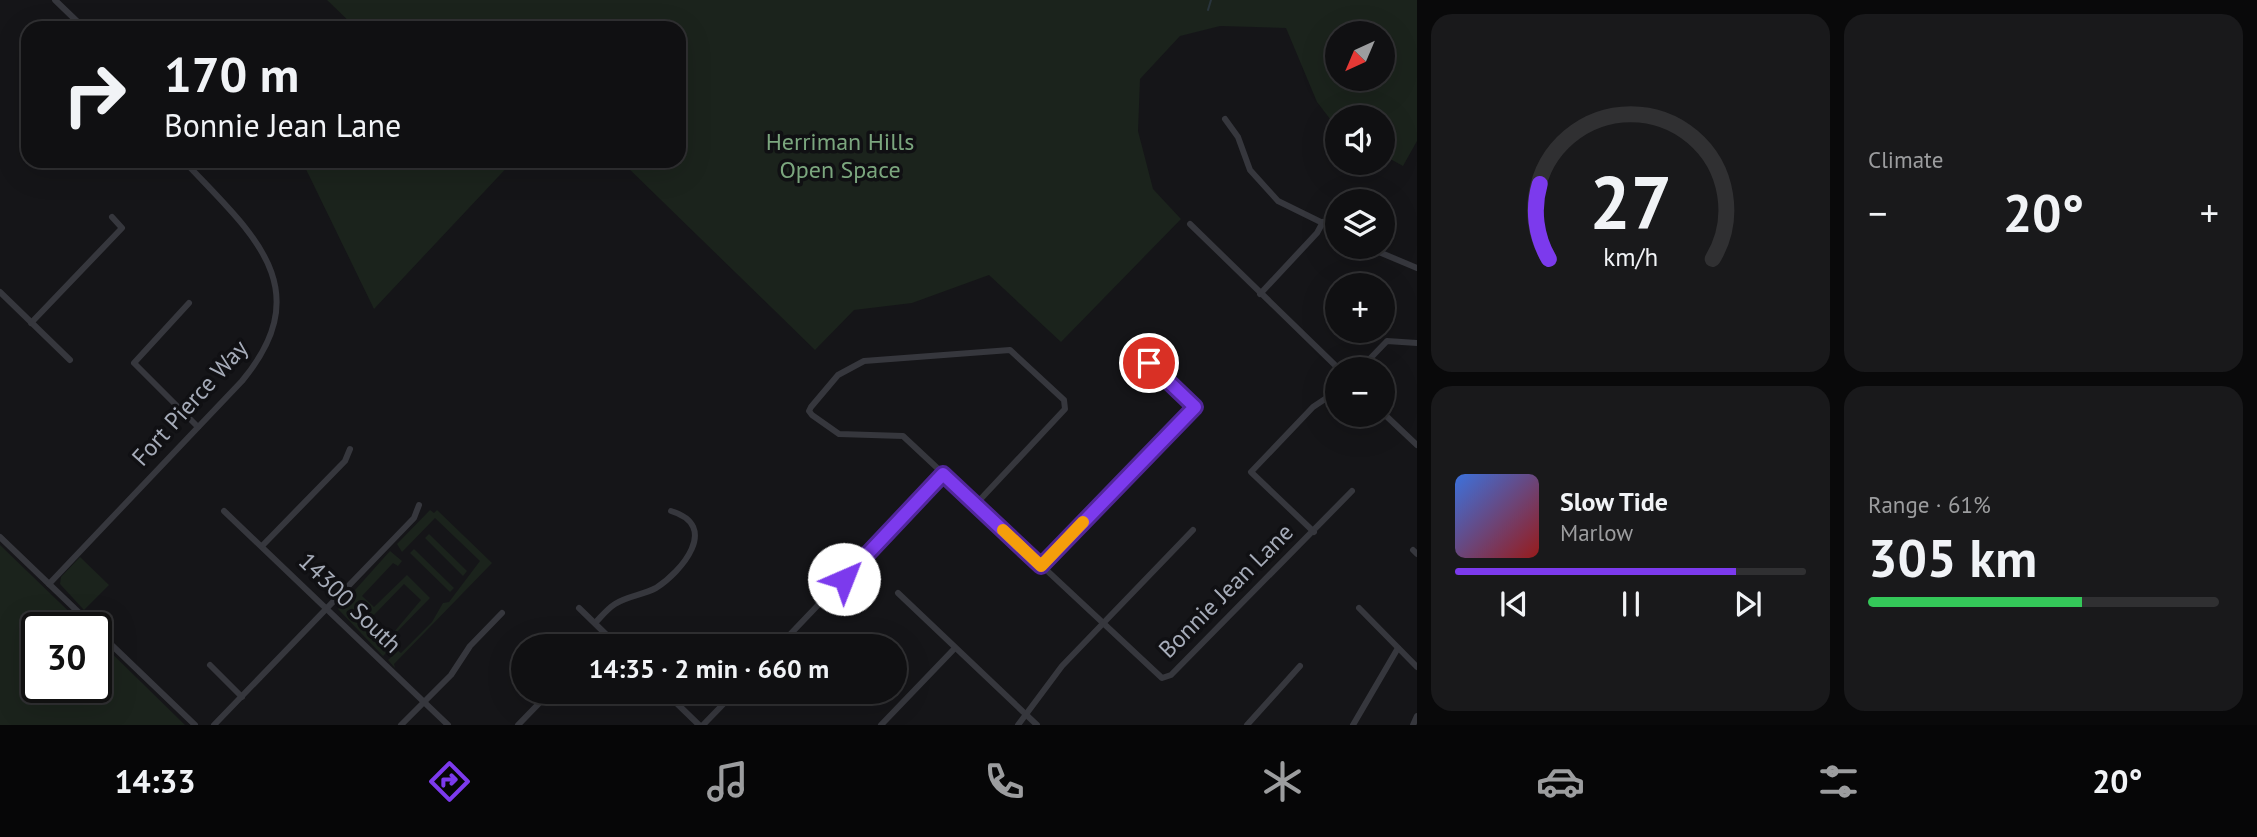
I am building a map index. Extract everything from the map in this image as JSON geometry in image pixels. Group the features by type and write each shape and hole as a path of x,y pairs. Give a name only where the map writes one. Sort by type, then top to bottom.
{"street":[{"path":"55,0 77,21"},
{"path":"1224,119 1238,137 1250,170 1278,201 1290,209 1323,222 1317,233 1260,293"},
{"name":"Fort Pierce Way","path":"49,584 255,365 266,347 278,311 276,287 256,240 190,168"},
{"path":"31,323 122,228 112,217"},
{"path":"1190,224 1327,357"},
{"path":"1395,259 1417,268"},
{"path":"0,292 70,360"},
{"path":"189,303 134,363 198,426"},
{"path":"1372,357 1387,341 1417,343"},
{"path":"1041,566 1195,407 1134,349"},
{"name":"Bonnie Jean Lane","path":"976,504 1062,413 1066,404 1010,350 855,364 838,375 809,411 839,434 903,436 1156,676 1167,677 1352,491"},
{"path":"1314,532 1251,472 1313,407 1325,399"},
{"path":"1395,424 1417,445"},
{"path":"263,545 345,460 349,449"},
{"path":"790,634 943,474"},
{"path":"214,725 414,518 419,505"},
{"name":"14300 South","path":"224,511 263,545 449,725"},
{"path":"595,624 615,604 659,585 692,551 696,541 694,530 680,515 671,511"},
{"path":"1018,725 1062,666 1193,530"},
{"path":"0,537 78,612"},
{"path":"898,593 1037,725"},
{"path":"579,608 605,634"},
{"path":"1359,608 1417,667"},
{"path":"401,725 425,702 502,613"},
{"path":"112,645 195,725"},
{"path":"881,725 955,648"},
{"path":"1353,725 1398,648"},
{"path":"210,665 242,696"},
{"path":"1247,725 1300,666"},
{"path":"518,725 538,704"},
{"path":"678,704 701,725 723,704"},
{"path":"1413,725 1417,716"}],"green space":[{"name":"Herriman Hills Open Space","path":"327,0 1417,0 1417,141 1403,166 1395,162 1395,105 1325,105 1325,112 1317,102 1286,28 1220,26 1180,36 1140,79 1138,131 1153,189 1181,219 1061,342 989,275 912,303 854,310 815,350 628,168 686,168 686,21 349,21"},
{"path":"305,168 506,168 374,309"},
{"path":"430,510 434,513 437,510 492,563 394,664 395,668 388,660 398,651 401,653 432,622 443,603 449,602 480,561 435,518 402,552 397,544"},
{"path":"429,534 467,571 463,576 425,538"},
{"path":"0,545 69,612 21,612 21,703 112,703 112,654 185,725 0,725"},
{"path":"414,549 454,588 450,592 410,553"},
{"path":"390,551 402,561 398,566 393,563 362,596 374,607 407,575 430,598 388,641 380,640 383,648 385,646 388,651 383,656 338,609","holes":["404,584 421,600 394,632 381,632 371,618"]},
{"path":"80,557 109,585 84,610 60,584 61,577"}],"waterway":[{"path":"1208,10 1211,0"}],"slow traffic":[{"path":"1003,530 1041,566 1083,522"}],"route":[{"path":"844,579 943,474 1041,566 1195,407 1149,363"}]}
